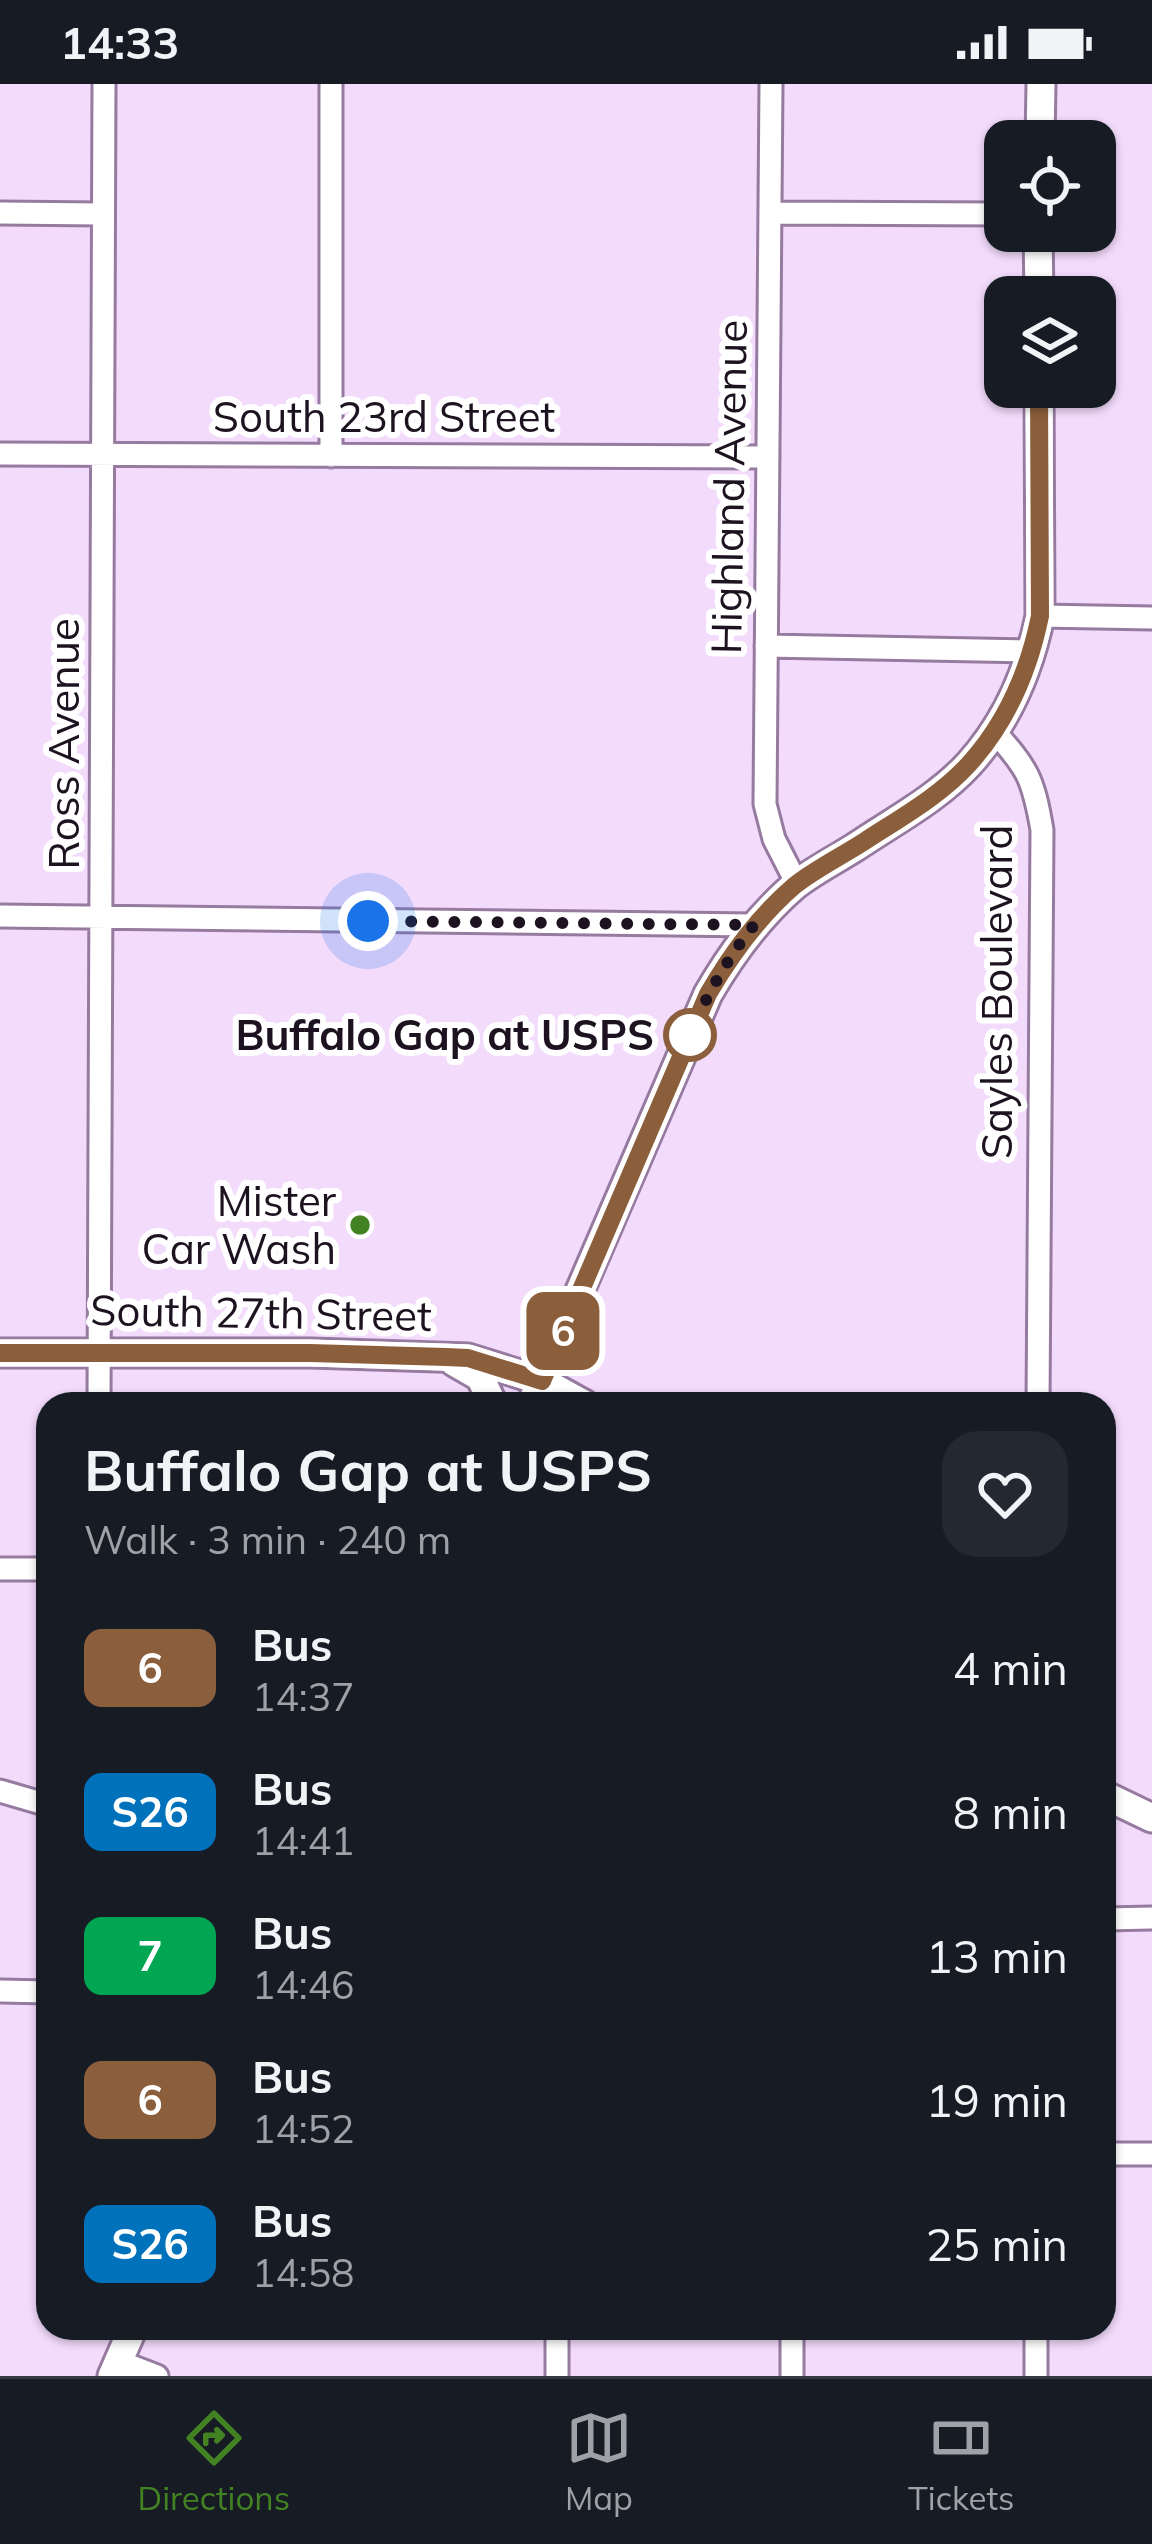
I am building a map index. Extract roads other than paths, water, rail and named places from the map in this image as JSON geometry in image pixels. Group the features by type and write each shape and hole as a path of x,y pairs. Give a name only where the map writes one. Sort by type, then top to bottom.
{"main road":[{"path":"1040,120 1041,84"},
{"path":"537,1392 708,994 731,954 797,884 929,799 968,765 1020,685 1040,616 1039,408"},
{"name":"South 27th Street","path":"0,1353 468,1358 537,1392"},
{"path":"446,1357 480,1377 487,1392"},
{"path":"1116,1801 1152,1818"},
{"path":"115,2368 128,2340"}],"street":[{"name":"Ross Avenue","path":"99,1392 104,84"},
{"path":"331,456 332,84"},
{"name":"Highland Avenue","path":"771,84 765,804 774,839 797,884"},
{"path":"0,213 102,214"},
{"path":"770,213 984,214"},
{"name":"South 23rd Street","path":"0,454 768,458"},
{"path":"1040,616 1152,618"},
{"path":"766,646 1033,651"},
{"name":"Sayles Boulevard","path":"994,731 1023,763 1035,790 1042,830 1038,1392"},
{"path":"0,916 754,925"},
{"path":"0,1569 36,1570"},
{"path":"0,1791 36,1802"},
{"path":"1116,1918 1152,1918"},
{"path":"0,1991 36,1992"},
{"path":"1116,2154 1152,2154"},
{"path":"556,2340 557,2376"},
{"path":"792,2340 792,2376"},
{"path":"1036,2340 1036,2376"},
{"path":"115,2368 158,2376"}],"place":[{"name":"Buffalo Gap at USPS","path":"690,1035"},
{"name":"Mister Car Wash","path":"360,1225"}]}
